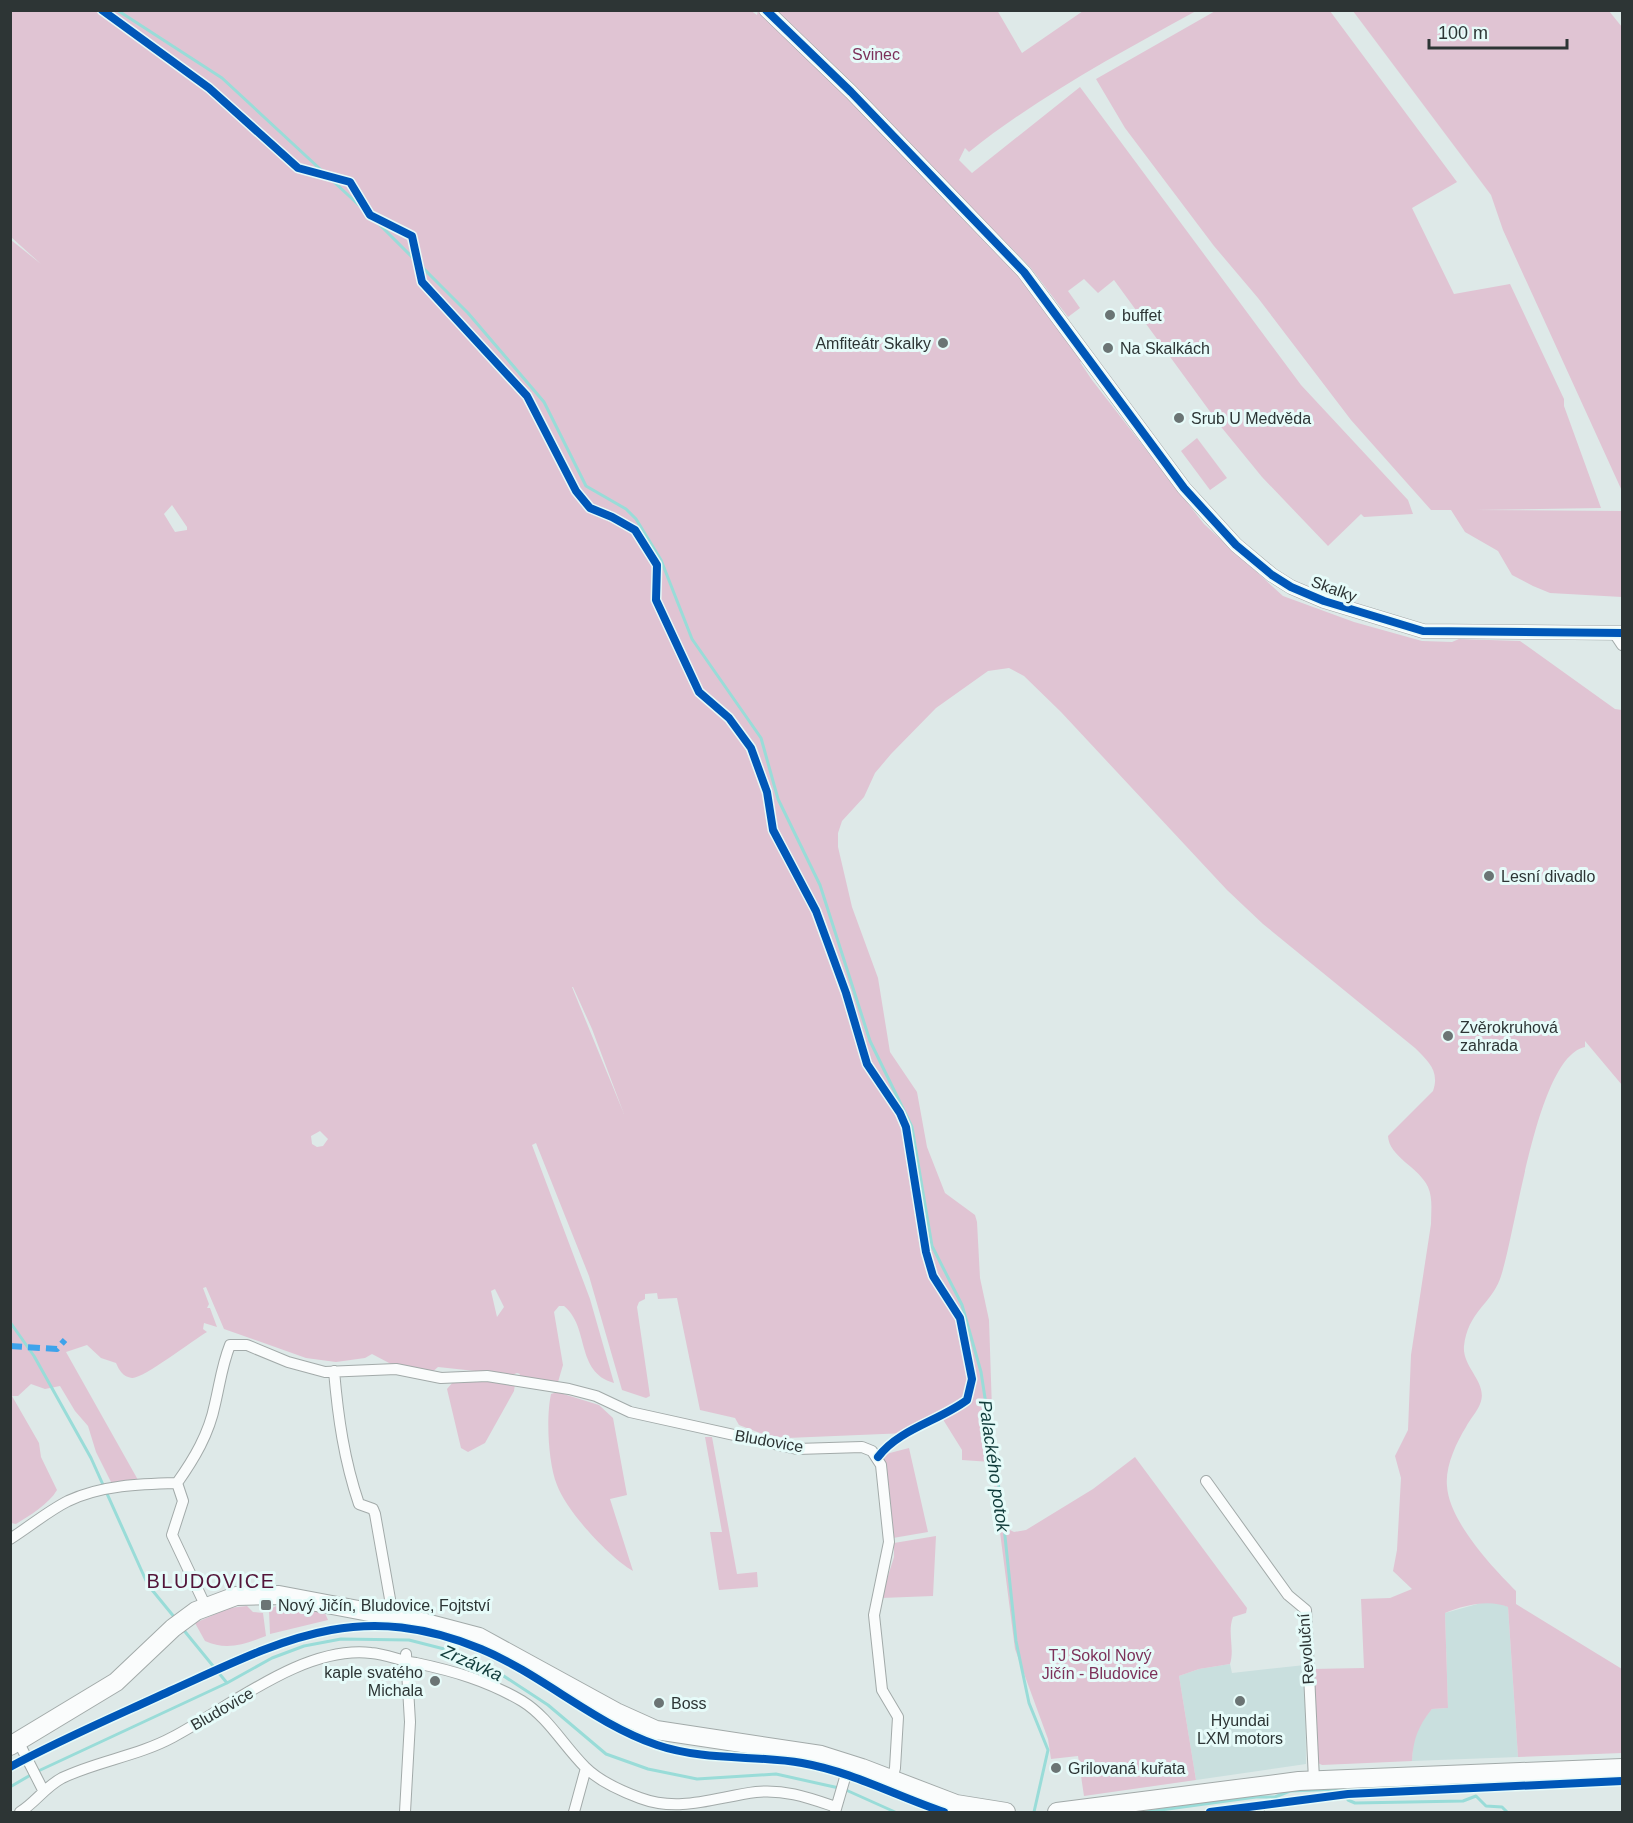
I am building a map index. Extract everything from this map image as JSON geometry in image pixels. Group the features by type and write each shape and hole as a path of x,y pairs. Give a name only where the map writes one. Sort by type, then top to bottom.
{"main road":[{"path":"14,1744 116,1682 178,1624 206,1606 236,1596 273,1594 436,1624 479,1637 616,1712 656,1730 796,1750 847,1771 892,1780 956,1804 1006,1812"},
{"path":"1058,1812 1148,1808 1314,1780 1623,1768"}],"street":[{"name":"Skalky","path":"766,10 851,92 1024,272 1123,408 1207,516 1236,545 1291,587 1324,601 1423,631 1618,633 1623,645"},
{"name":"Bludovice","path":"177,1484 199,1452 215,1406 221,1367 230,1345 247,1345 288,1362 334,1371 396,1370 441,1378 487,1376 569,1389 596,1396 630,1412 797,1449 862,1447 872,1451 881,1465 889,1542 874,1616 881,1686 898,1717 895,1768 892,1780"},
{"path":"334,1371 340,1431 349,1471 359,1504 373,1509 375,1514 393,1616"},
{"name":"Revoluční","path":"1206,1481 1289,1597 1306,1610 1314,1780"},
{"path":"10,1539 68,1502 96,1491 141,1483 177,1484 183,1501 171,1535 206,1606"},
{"name":"Bludovice","path":"20,1812 34,1803 41,1787 171,1738 253,1690 298,1667 335,1654 371,1653 406,1658 472,1676 524,1702 548,1723 586,1768 619,1790 642,1799 666,1804 706,1803 756,1792 776,1792 798,1794 836,1806 847,1771"},
{"path":"405,1812 410,1722 406,1658"},
{"path":"14,1744 29,1763 41,1787"},
{"path":"574,1812 586,1768"}],"shaded area":[{"path":"1481,1603 1499,1603 1508,1607 1518,1757 1412,1761 1413,1741 1422,1721 1432,1709 1448,1708 1445,1613"},
{"path":"1230,1664 1232,1673 1305,1665 1306,1764 1196,1780 1179,1676 1199,1669"}],"green space":[{"path":"750,10 757,15 758,10 997,10 1022,53 1083,11 1196,11 1051,94 969,152 965,148 959,160 972,173 1080,87 1301,385 1408,500 1413,514 1364,517 1361,514 1328,546 1262,477 1222,428 1114,280 1098,293 1084,279 1068,291 1080,308 1068,317 1030,267 955,191 1024,272 1089,361 1080,362 1092,380 1204,524 1283,596 1354,622 1422,641 1452,642 1459,639 1520,641 1615,709 1622,710 1622,1085 1585,1041 1585,1047 1568,1058 1553,1081 1530,1150 1500,1279 1466,1334 1464,1354 1481,1389 1482,1396 1479,1407 1449,1463 1447,1486 1455,1514 1463,1528 1473,1543 1516,1591 1516,1604 1622,1669 1622,1753 1518,1757 1508,1607 1485,1603 1468,1605 1445,1613 1448,1708 1432,1709 1427,1715 1417,1733 1412,1761 1322,1765 1318,1763 1312,1669 1364,1668 1361,1599 1390,1598 1412,1589 1393,1571 1397,1550 1401,1478 1395,1456 1408,1430 1411,1355 1431,1224 1431,1200 1430,1191 1424,1180 1393,1150 1388,1136 1433,1091 1434,1072 1415,1048 1263,924 1227,890 1061,712 1024,676 1009,668 988,671 936,708 891,754 875,773 864,797 842,821 838,833 838,847 852,907 878,978 890,1052 917,1092 927,1147 945,1193 975,1215 977,1222 980,1278 989,1320 992,1410 1006,1528 1014,1532 1026,1530 1093,1489 1135,1457 1247,1608 1246,1613 1233,1617 1231,1623 1230,1664 1199,1669 1179,1676 1196,1780 1084,1796 1078,1756 1051,1759 1048,1739 1015,1649 991,1462 962,1460 962,1450 939,1413 907,1433 787,1438 765,1435 739,1425 735,1418 700,1410 677,1298 658,1299 657,1293 645,1294 645,1299 639,1302 637,1307 650,1396 646,1398 622,1390 589,1276 536,1143 532,1145 590,1299 614,1383 593,1369 577,1325 564,1306 559,1306 554,1312 563,1365 558,1382 518,1377 520,1374 517,1373 512,1375 438,1367 430,1374 391,1364 372,1354 365,1358 336,1362 306,1358 224,1329 206,1287 203,1288 209,1304 207,1308 210,1308 217,1327 204,1323 203,1329 207,1332 138,1377 132,1378 124,1375 116,1363 101,1358 87,1345 66,1352 138,1480 112,1484 96,1452 88,1426 75,1411 60,1386 45,1389 31,1384 18,1396 12,1396 39,1443 41,1457 57,1490 33,1513 16,1524 11,1523 11,240 41,264 11,237 11,11","holes":["172,505 187,530 175,532 164,514","572,987 592,1029 624,1114","320,1131 328,1139 323,1146 317,1147 312,1144 311,1136","495,1289 504,1307 497,1317 491,1291"]},
{"path":"1217,10 1330,11 1457,182 1412,208 1454,294 1510,284 1564,399 1564,406 1601,508 1475,510 1622,511 1622,597 1550,593 1533,586 1512,575 1498,551 1465,532 1451,510 1431,510 1351,420 1258,298 1214,246 1125,128 1096,79"},
{"path":"1353,11 1609,11 1622,27 1622,491 1503,230 1491,195"},
{"path":"1197,438 1227,478 1210,490 1181,451"},
{"path":"477,1380 515,1384 514,1391 485,1443 468,1452 461,1448 447,1389 453,1382"},
{"path":"557,1392 599,1405 613,1418 627,1495 610,1499 633,1571 612,1555 590,1533 570,1508 557,1485 550,1453 548,1427 551,1394"},
{"path":"705,1437 712,1437 737,1574 757,1572 758,1587 719,1590 710,1532 722,1532"},
{"path":"909,1448 928,1532 893,1538 882,1455"},
{"path":"936,1536 933,1596 881,1598 894,1557 894,1543"},
{"path":"281,1605 324,1611 328,1620 270,1634 269,1610 276,1606 280,1608"},
{"path":"247,1606 253,1612 263,1613 266,1636 243,1644 221,1646 205,1641 195,1623 229,1608"}],"waterway":[{"name":"Palackého potok","path":"117,10 222,78 375,220 468,313 544,402 586,486 626,509 636,519 661,560 692,639 761,738 778,799 820,885 870,1041 912,1127 932,1246 962,1305 981,1372 1002,1508 1016,1641 1029,1703 1048,1750 1034,1812"},
{"path":"10,1322 34,1356 91,1458 148,1585 175,1618"},
{"path":"182,1628 227,1683"},
{"name":"Zrzávka","path":"10,1787 34,1773 227,1683 272,1658 304,1646 341,1639 409,1640 452,1651 493,1669 548,1705 606,1754 648,1769 697,1779 776,1774 839,1788"},
{"path":"1146,1812 1256,1797 1275,1797 1290,1791 1341,1789 1348,1800 1355,1803 1463,1801 1476,1796 1486,1806 1502,1807 1507,1812"},
{"name":"Zrzávka","path":"846,1790 895,1812"}],"marked path":[{"path":"10,1346 57,1349 65,1340"}],"cycle path":[{"path":"102,10 209,88 298,168 350,182 370,215 412,236 422,282 527,396 576,491 590,508 635,530 657,565 656,600 699,692 729,718 751,748 767,792 773,830 816,911 846,993 867,1064 900,1113 906,1127 926,1252 933,1276 960,1318 972,1379 967,1400 897,1439 878,1457"},
{"path":"766,10 851,92 1024,272 1184,488 1236,545 1272,575 1291,587 1324,601 1423,631 1622,633"},
{"path":"10,1767 69,1737 284,1642 321,1632 357,1627 396,1627 437,1634 481,1649 526,1672 611,1724 657,1745 711,1756 784,1761 821,1767 857,1778 944,1812"},
{"path":"1210,1812 1348,1794 1622,1781"}],"place":[{"name":"buffet","path":"1110,315"},
{"name":"Amfiteátr Skalky","path":"943,343"},
{"name":"Na Skalkách","path":"1108,348"},
{"name":"Srub U Medvěda","path":"1179,418"},
{"name":"Lesní divadlo","path":"1489,876"},
{"name":"Zvěrokruhová zahrada","path":"1448,1036"},
{"name":"Nový Jičín, Bludovice, Fojtství","path":"266,1605"},
{"name":"kaple svatého Michala","path":"435,1681"},
{"name":"Hyundai LXM motors","path":"1240,1701"},
{"name":"Boss","path":"659,1703"},
{"name":"Grilovaná kuřata","path":"1056,1768"}],"district":[{"name":"BLUDOVICE","path":"211,1581"}],"park label":[{"name":"Svinec","path":"876,54"},
{"name":"TJ Sokol Nový Jičín - Bludovice","path":"1100,1664"}]}
